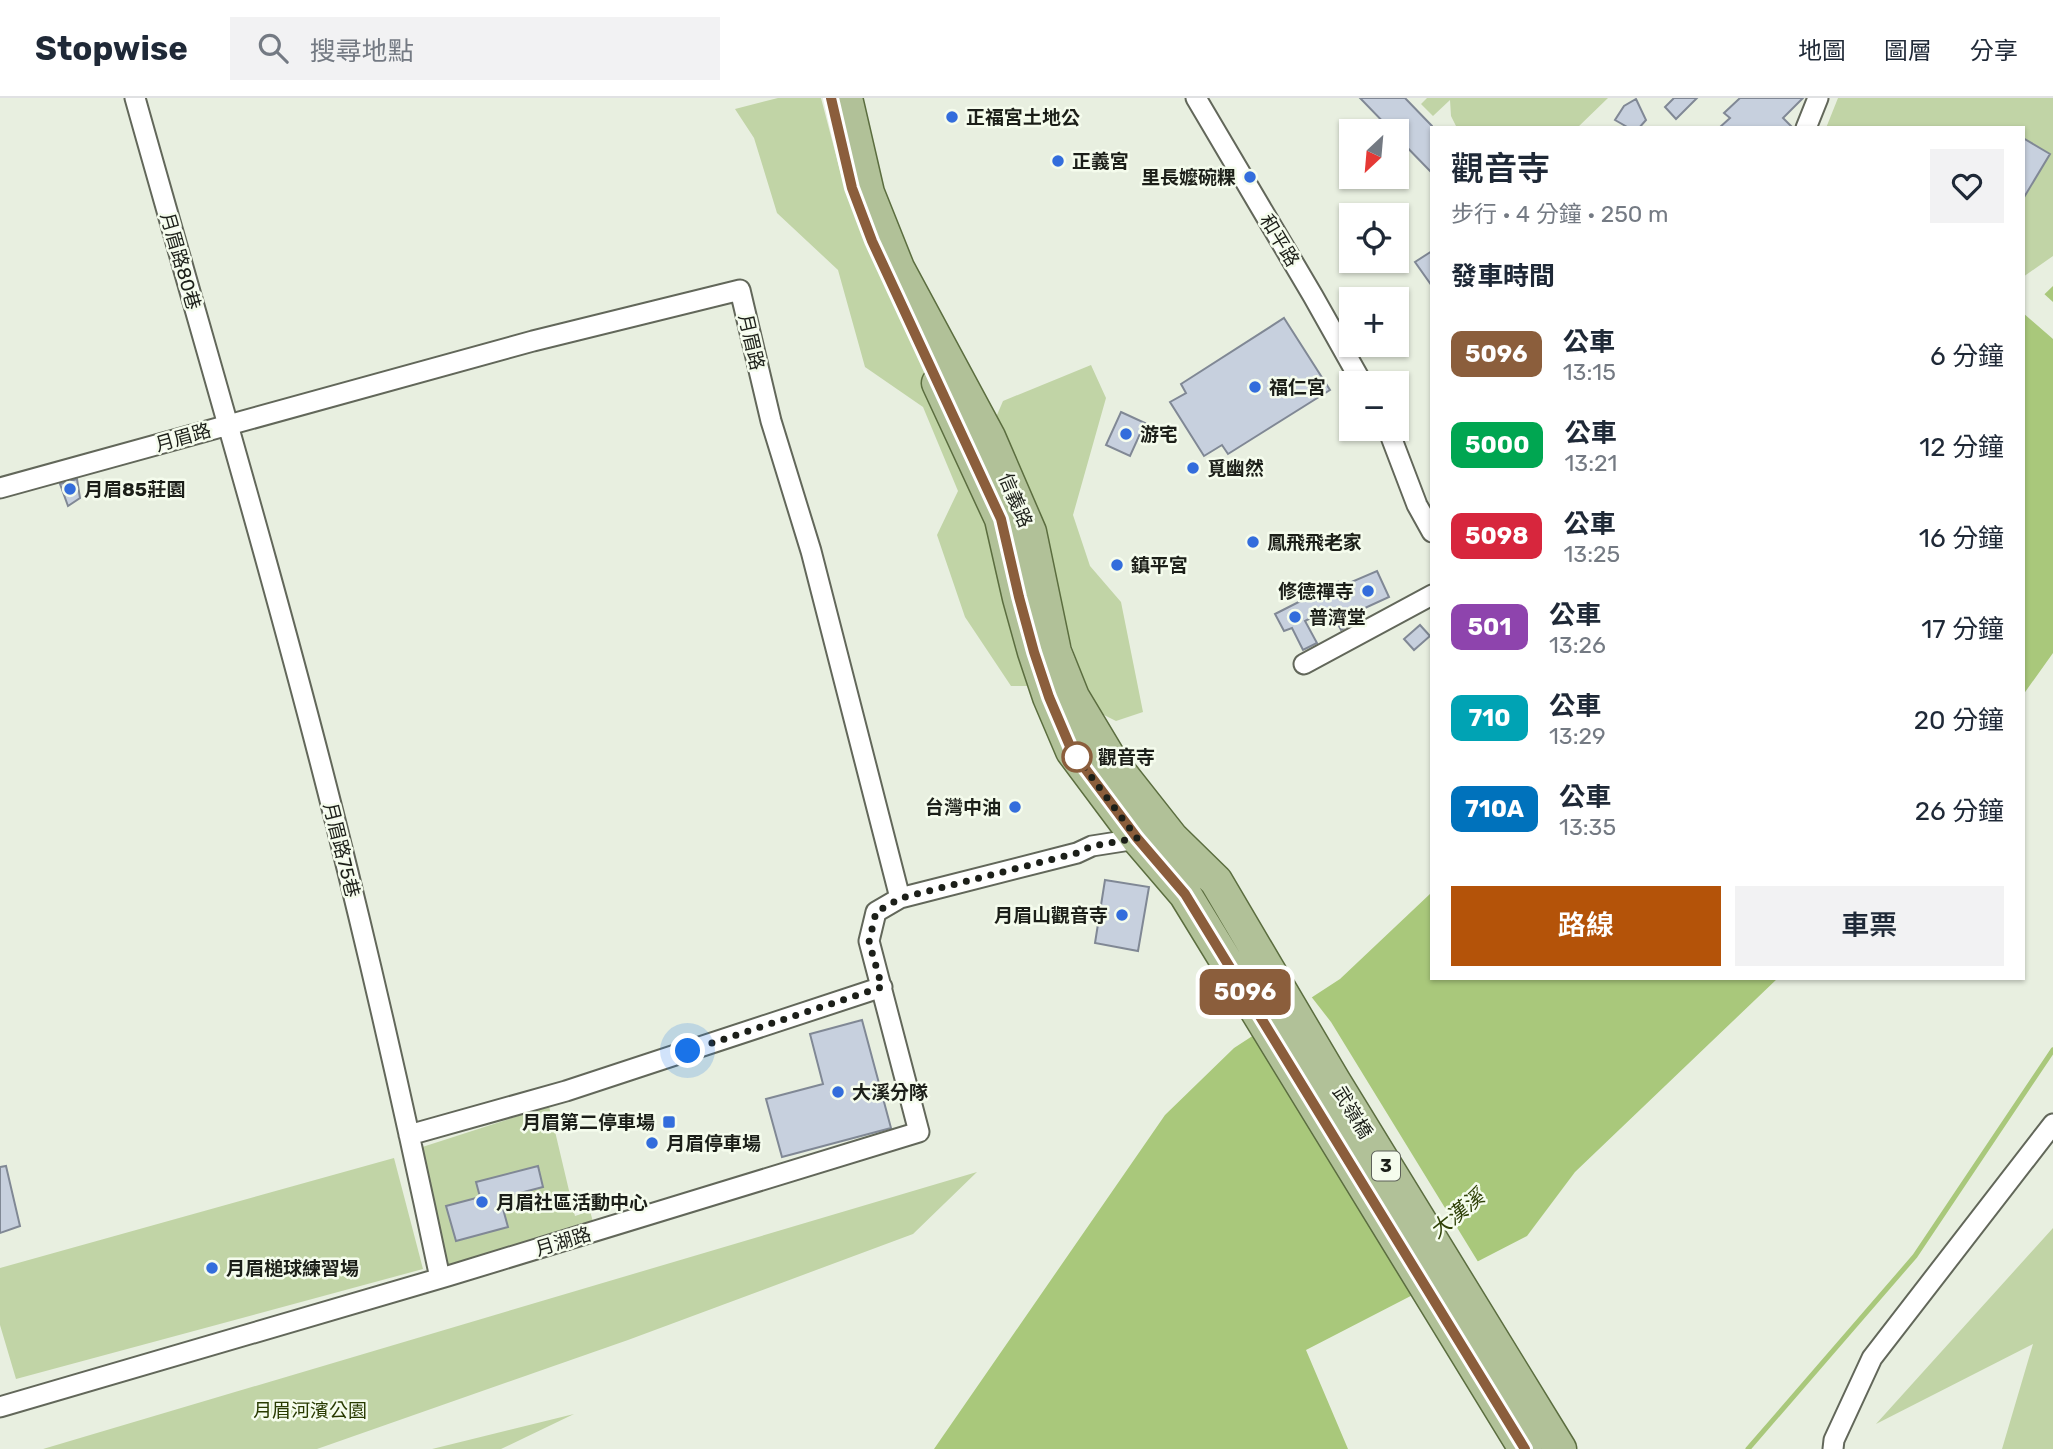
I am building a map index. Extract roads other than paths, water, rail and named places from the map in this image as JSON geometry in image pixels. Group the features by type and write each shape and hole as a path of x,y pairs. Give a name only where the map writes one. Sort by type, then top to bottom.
{"main road":[{"name":"信義路","path":"831,98 852,188 872,241 1001,519 1031,641 1061,727 1072,751 1137,838 1185,894"},
{"name":"信義路","path":"846,98 868,194 898,268 989,437 1030,532 1055,652 1073,697 1112,762 1172,838 1216,881"},
{"name":"武嶺橋","path":"1216,881 1341,1092 1560,1449"},
{"name":"武嶺橋","path":"1185,894 1525,1449"}],"street":[{"name":"月眉路80巷","path":"135,98 229,425"},
{"name":"和平路","path":"1196,98 1355,371"},
{"path":"1807,126 1818,98"},
{"name":"月眉路","path":"0,488 533,341 740,290 771,421 811,551 901,898"},
{"name":"月眉路75巷","path":"229,425 336,824 440,1278"},
{"path":"1393,441 1417,505 1430,528"},
{"path":"1304,664 1430,596"},
{"path":"901,898 1077,853 1092,846 1137,838 1172,838"},
{"name":"月湖路","path":"0,1407 440,1278 919,1132 869,942 876,912 901,898"},
{"path":"409,1135 566,1091 882,987"},
{"path":"1833,1449 1833,1440 1872,1357 2053,1124"}],"water":[{"path":"2053,286 2053,653 2025,692 2025,313"},
{"name":"大漢溪","path":"1430,894 1430,980 1776,980 1575,1172 1527,1236 1306,1350 1348,1449 934,1449 1165,1115 1234,1048 1340,979"}],"waterway":[{"path":"1748,1449 1915,1256 2053,1050"}],"place":[{"name":"正福宮土地公","path":"952,117"},
{"name":"正義宮","path":"1058,161"},
{"name":"里長嬤碗粿","path":"1250,177"},
{"name":"福仁宮","path":"1255,387"},
{"name":"游宅","path":"1126,434"},
{"name":"覓幽然","path":"1193,468"},
{"name":"月眉85莊園","path":"70,489"},
{"name":"鳳飛飛老家","path":"1253,542"},
{"name":"鎮平宮","path":"1117,565"},
{"name":"修德禪寺","path":"1368,591"},
{"name":"普濟堂","path":"1295,617"},
{"name":"觀音寺","path":"1077,757"},
{"name":"台灣中油","path":"1015,807"},
{"name":"月眉山觀音寺","path":"1122,915"},
{"name":"大溪分隊","path":"838,1092"},
{"name":"月眉第二停車場","path":"669,1122"},
{"name":"月眉停車場","path":"652,1143"},
{"name":"月眉社區活動中心","path":"482,1202"},
{"name":"月眉槌球練習場","path":"212,1268"}],"park label":[{"name":"月眉河濱公園","path":"310,1410"}]}
